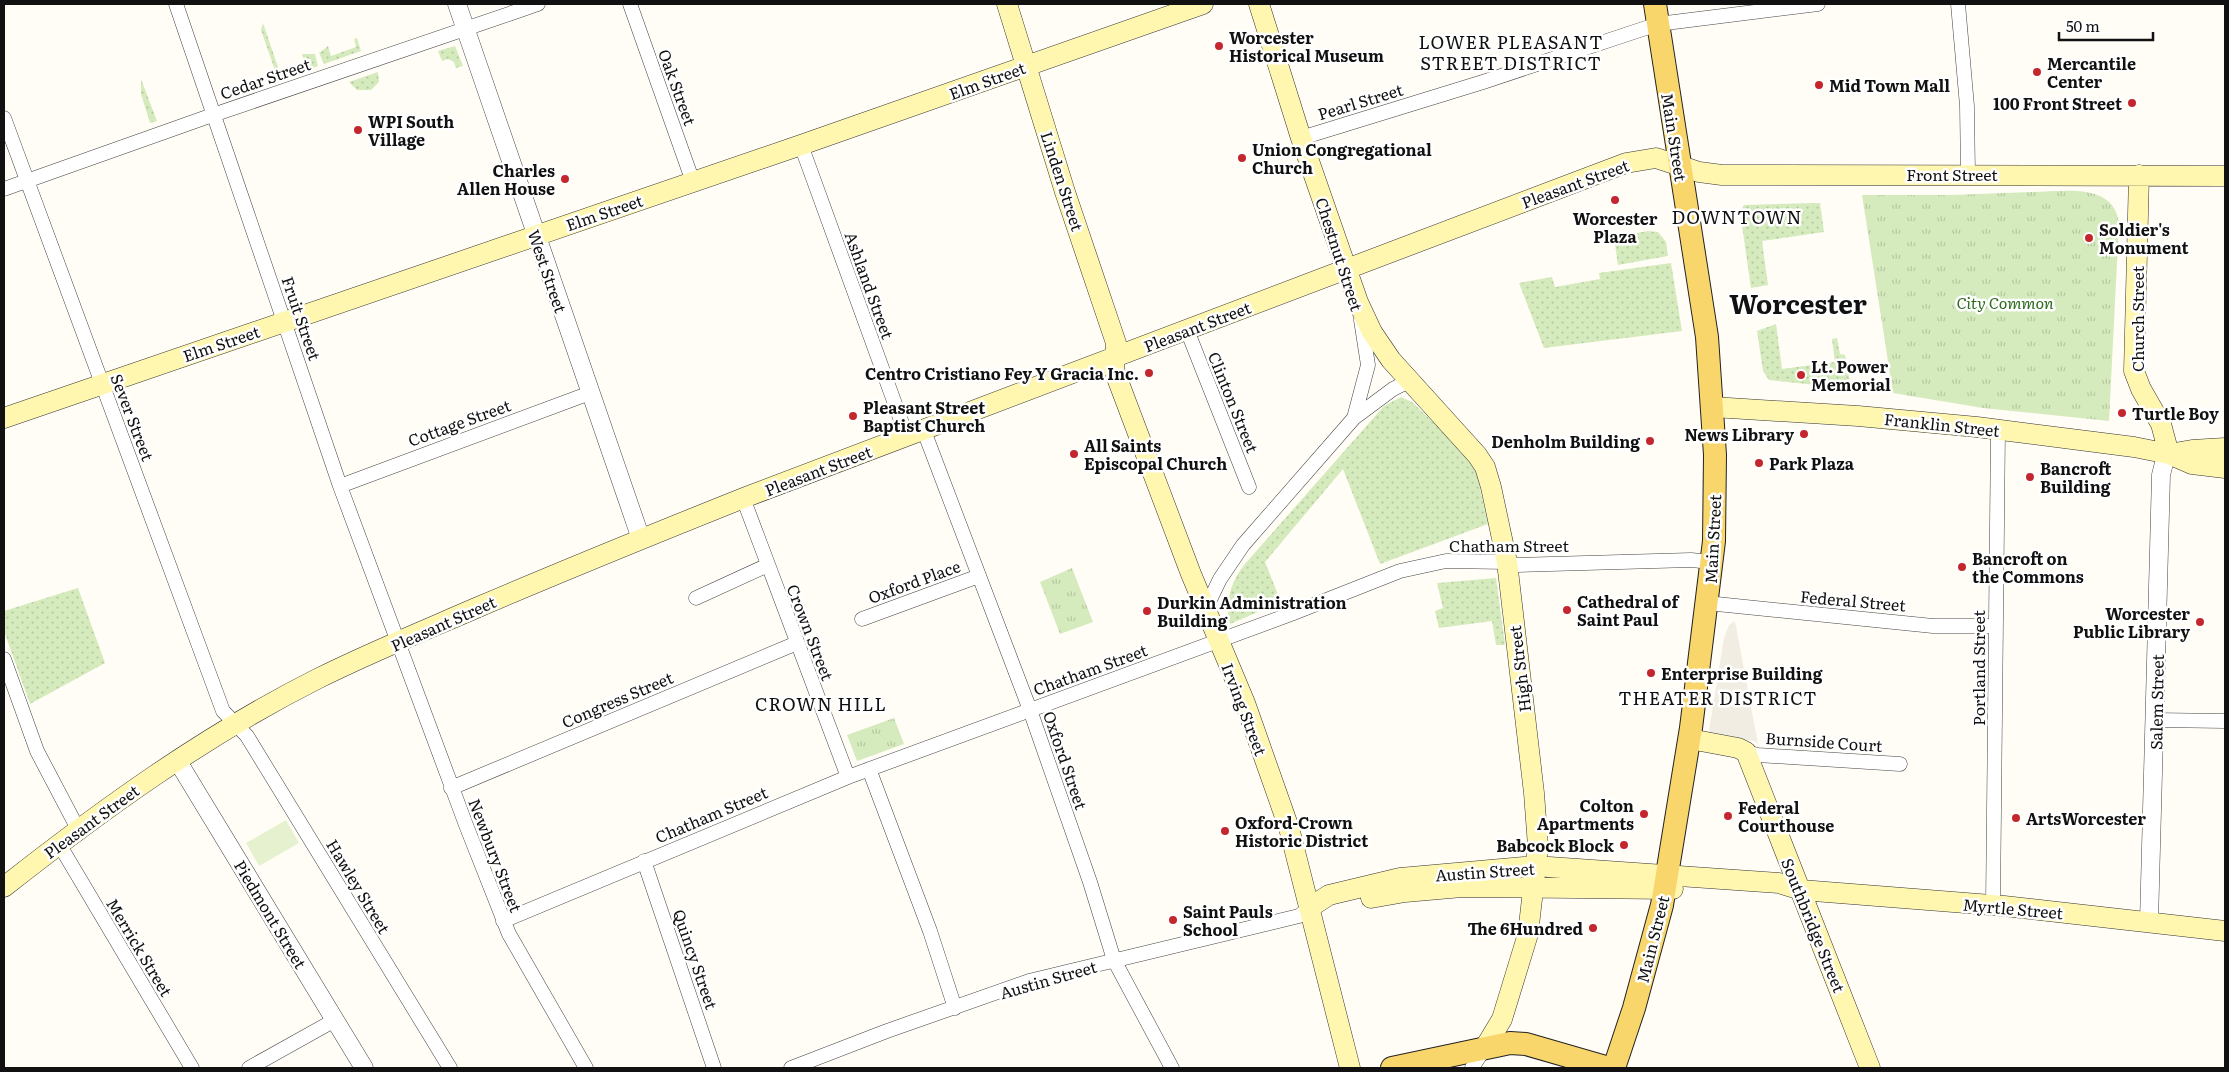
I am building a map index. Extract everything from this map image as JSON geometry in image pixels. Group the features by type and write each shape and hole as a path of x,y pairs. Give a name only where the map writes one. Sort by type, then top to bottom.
{"main road":[{"name":"Linden Street","path":"1007,4 1116,343 1114,358"},
{"name":"Elm Street","path":"4,418 801,145 1203,4"},
{"name":"Chestnut Street","path":"1260,4 1301,138 1358,302"},
{"name":"Main Street","path":"1614,1068 1634,1008 1660,913 1690,739 1712,562 1716,455 1714,407 1707,337 1657,14"},
{"name":"Pleasant Street","path":"4,887 78,829 177,760 236,724 318,679 396,643 640,539 743,498 1626,163 1656,158 1680,166"},
{"name":"Front Street","path":"1680,166 1722,175 2225,176"},
{"name":"Church Street","path":"2138,175 2134,371 2141,389 2162,424 2169,454"},
{"name":"High Street","path":"1358,302 1372,332 1391,360 1477,455 1485,467 1507,562 1534,793 1538,846 1528,934 1502,1019 1484,1049"},
{"name":"Irving Street","path":"1114,358 1114,370 1205,610 1245,703 1289,828 1350,1068"},
{"name":"Franklin Street","path":"1714,407 1858,416 1998,430 2134,447 2169,454 2192,464 2225,468"},
{"name":"Franklin Street","path":"2169,454 2225,448"},
{"path":"1690,739 1738,748 1746,752"},
{"name":"Southbridge Street","path":"1746,752 1870,1068"},
{"name":"Austin Street","path":"1310,908 1329,895 1400,878 1535,866 1666,882"},
{"name":"Austin Street","path":"1310,908 1428,890 1666,882"},
{"name":"Myrtle Street","path":"1666,882 1784,896 1801,890 1994,905 2225,931"},
{"path":"1392,1068 1422,1066 1510,1043 1526,1044 1609,1068"}],"street":[{"name":"Fruit Street","path":"176,4 340,486 396,643"},
{"name":"West Street","path":"457,4 640,539"},
{"name":"Cedar Street","path":"4,189 214,114 538,4"},
{"name":"Oak Street","path":"630,4 693,182"},
{"name":"Pearl Street","path":"1301,138 1487,80 1657,14 1817,4"},
{"path":"1958,4 1967,106 1968,174"},
{"name":"Sever Street","path":"4,118 101,384 134,468 180,599 223,710 236,724"},
{"name":"Ashland Street","path":"801,145 915,434"},
{"name":"Chestnut Street","path":"1205,610 1220,579 1243,546 1354,418 1368,365 1358,302"},
{"name":"Clinton Street","path":"1187,330 1249,487"},
{"path":"1354,418 1393,389 1409,381"},
{"name":"Cottage Street","path":"340,486 590,393"},
{"name":"Portland Street","path":"1994,905 1998,430"},
{"name":"Oxford Street","path":"915,434 979,576 1030,710 1090,882 1114,960 1172,1068"},
{"name":"Salem Street","path":"2149,922 2156,720 2161,475 2169,454"},
{"name":"Crown Street","path":"743,498 848,777"},
{"name":"Chatham Street","path":"503,921 848,777 1218,641 1400,571 1446,561 1507,562 1517,565 1691,560 1712,562"},
{"path":"696,598 768,565"},
{"name":"Oxford Place","path":"862,619 979,576"},
{"name":"Federal Street","path":"1707,603 1933,626 1995,626"},
{"name":"Newbury Street","path":"396,643 503,921 526,967 586,1068"},
{"name":"Congress Street","path":"452,788 797,643"},
{"path":"4,659 9,690 37,751 78,829"},
{"path":"2156,720 2225,721"},
{"name":"Hawley Street","path":"236,724 247,736 450,1068"},
{"name":"Burnside Court","path":"1746,752 1758,755 1900,764"},
{"name":"Piedmont Street","path":"177,760 364,1068"},
{"path":"869,769 930,931 955,1008"},
{"name":"Merrick Street","path":"59,844 192,1068"},
{"name":"Quincy Street","path":"644,861 714,1068"},
{"name":"Austin Street","path":"791,1068 887,1031 1029,981 1299,916 1310,908"},
{"path":"249,1068 335,1020"},
{"path":"1472,1068 1484,1049"}],"green space":[{"path":"263,23 280,73 305,64 302,54 315,54 318,66 278,79 261,30"},
{"path":"357,38 361,51 324,64 319,53 328,46 331,56 356,47 354,39"},
{"path":"455,46 463,66 456,68 454,62 448,59 442,61 438,51"},
{"path":"378,72 379,82 371,90 357,90 349,82"},
{"path":"141,79 157,121 150,123 141,94"},
{"name":"City Common","path":"2071,191 2097,195 2107,200 2115,210 2119,223 2109,421 1983,408 1893,393 1862,195 1952,195"},
{"path":"1820,203 1824,232 1762,241 1768,285 1751,288 1740,211 1744,205"},
{"path":"1648,231 1658,232 1666,242 1668,256 1618,265 1614,237"},
{"path":"1671,263 1682,331 1544,348 1519,283 1552,277 1555,287 1600,279 1599,273"},
{"path":"1776,324 1782,369 1835,362 1832,339 1837,338 1840,354 1845,355 1850,383 1845,388 1769,380 1763,371 1757,331"},
{"path":"1401,397 1412,402 1464,452 1476,471 1488,524 1380,564 1343,469 1265,562 1281,602 1230,624 1228,601 1235,578 1244,565 1384,406"},
{"path":"1072,568 1093,622 1060,634 1040,582"},
{"path":"1496,578 1505,645 1496,645 1492,621 1439,628 1435,611 1443,608 1437,583"},
{"path":"78,588 105,663 30,704 4,631 4,611"},
{"path":"894,718 904,744 857,761 847,735"},
{"path":"286,820 299,843 259,866 246,843"}],"shaded area":[{"path":"1735,621 1758,744 1754,741 1721,736 1708,737 1724,638 1729,625"}],"place":[{"name":"Worcester Historical Museum","path":"1219,46"},
{"name":"Mercantile Center","path":"2037,72"},
{"name":"Mid Town Mall","path":"1819,85"},
{"name":"100 Front Street","path":"2132,103"},
{"name":"WPI South Village","path":"358,130"},
{"name":"Union Congregational Church","path":"1242,158"},
{"name":"Charles Allen House","path":"565,179"},
{"name":"Worcester Plaza","path":"1615,200"},
{"name":"Soldier's Monument","path":"2089,238"},
{"name":"Centro Cristiano Fey Y Gracia Inc.","path":"1149,373"},
{"name":"Lt. Power Memorial","path":"1801,375"},
{"name":"Turtle Boy","path":"2122,413"},
{"name":"Pleasant Street Baptist Church","path":"853,416"},
{"name":"News Library","path":"1804,434"},
{"name":"Denholm Building","path":"1650,441"},
{"name":"All Saints Episcopal Church","path":"1074,454"},
{"name":"Park Plaza","path":"1759,463"},
{"name":"Bancroft Building","path":"2030,477"},
{"name":"Bancroft on the Commons","path":"1962,567"},
{"name":"Cathedral of Saint Paul","path":"1567,610"},
{"name":"Durkin Administration Building","path":"1147,611"},
{"name":"Worcester Public Library","path":"2200,622"},
{"name":"Enterprise Building","path":"1651,673"},
{"name":"Colton Apartments","path":"1644,814"},
{"name":"Federal Courthouse","path":"1728,816"},
{"name":"ArtsWorcester","path":"2016,818"},
{"name":"Oxford-Crown Historic District","path":"1225,831"},
{"name":"Babcock Block","path":"1624,845"},
{"name":"Saint Pauls School","path":"1173,920"},
{"name":"The 6Hundred","path":"1593,928"}],"district":[{"name":"LOWER PLEASANT STREET DISTRICT","path":"1511,51"},
{"name":"DOWNTOWN","path":"1737,216"},
{"name":"Worcester","path":"1798,302"},
{"name":"THEATER DISTRICT","path":"1718,697"},
{"name":"CROWN HILL","path":"821,703"}]}
